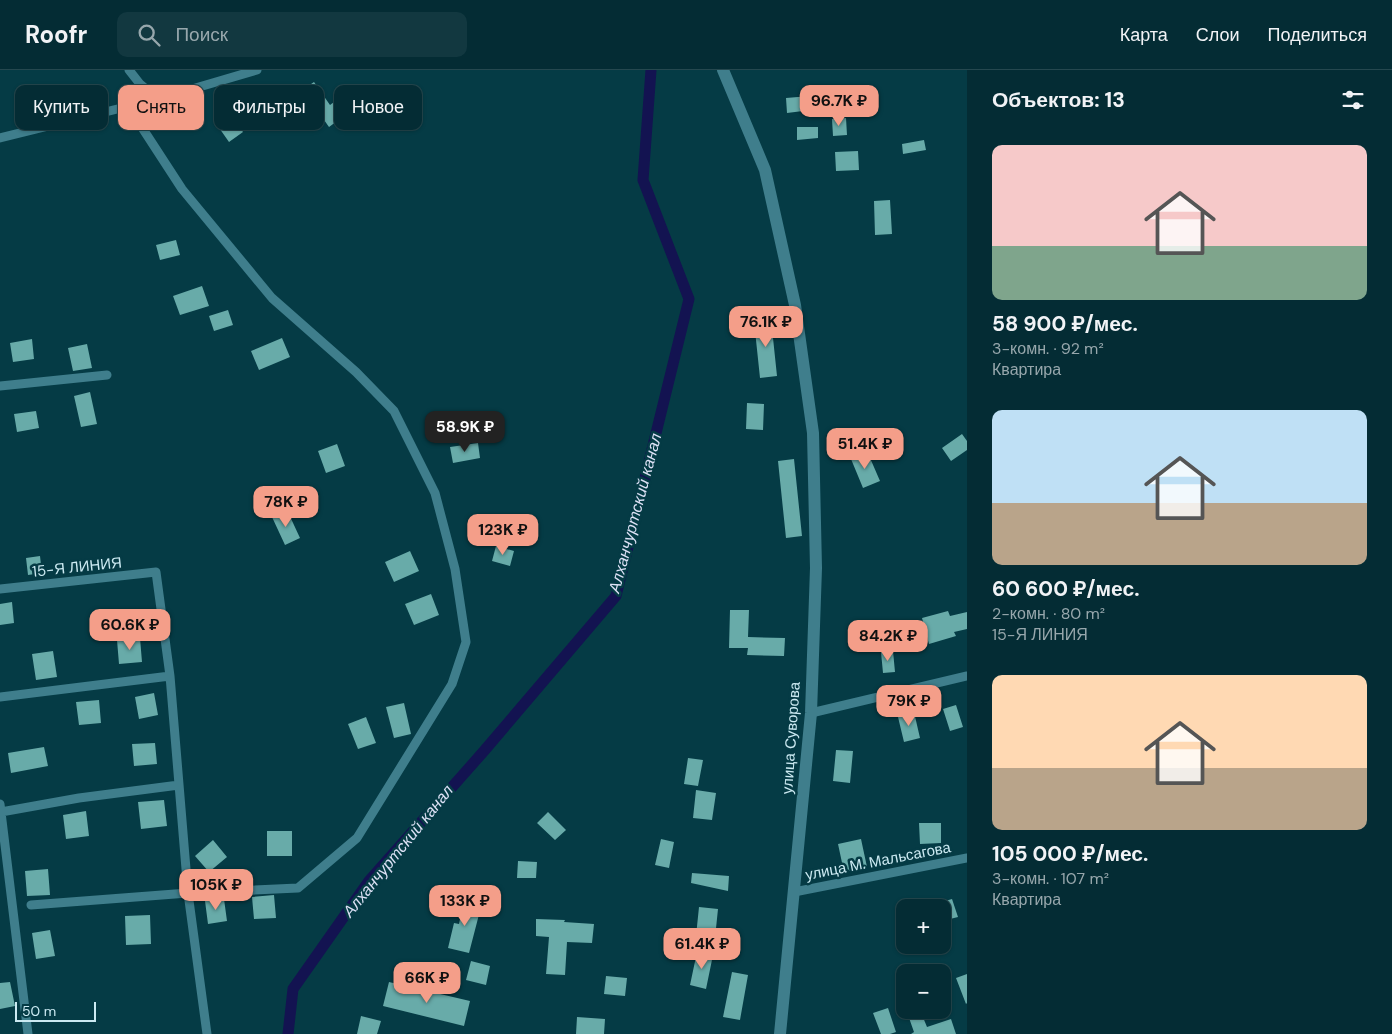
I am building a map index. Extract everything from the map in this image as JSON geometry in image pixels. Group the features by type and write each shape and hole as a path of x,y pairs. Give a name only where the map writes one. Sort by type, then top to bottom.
{"main road":[{"name":"улица Суворова","path":"723,70 765,170 796,304 813,443 816,568 811,713 780,1034"}],"street":[{"path":"129,70 141,85"},
{"path":"204,86 257,70"},
{"path":"0,138 118,109"},
{"path":"31,905 298,888 357,838 452,684 466,642 455,569 435,492 394,411 356,372 272,298 182,189 144,130"},
{"path":"0,386 107,375"},
{"name":"15-Я ЛИНИЯ","path":"0,589 156,572 170,676"},
{"path":"0,697 170,676 188,894 207,1034"},
{"path":"811,713 967,676"},
{"path":"28,1034 0,808 179,785"},
{"name":"улица М. Мальсагова","path":"794,892 967,858"}],"building":[{"path":"324,96 330,105 334,102 334,123 329,127 324,120"},
{"path":"810,96 811,110 787,113 786,98"},
{"path":"846,118 847,135 833,136 832,119"},
{"path":"797,127 818,127 818,138 797,140"},
{"path":"221,130 242,130 243,132 229,142"},
{"path":"924,140 926,150 903,154 902,144"},
{"path":"858,151 859,170 836,171 835,152"},
{"path":"890,200 892,234 875,235 874,201"},
{"path":"176,240 180,255 160,260 156,245"},
{"path":"202,286 209,306 180,315 173,296"},
{"path":"228,310 233,325 214,331 209,316"},
{"path":"771,319 777,376 760,378 754,321"},
{"path":"282,338 290,357 259,370 251,351"},
{"path":"32,339 34,359 13,362 10,343"},
{"path":"87,344 92,368 73,371 68,348"},
{"path":"90,392 97,424 81,427 74,396"},
{"path":"747,403 764,404 763,430 746,429"},
{"path":"36,411 39,428 17,432 14,414"},
{"path":"962,434 967,441 967,450 951,461 942,448"},
{"path":"478,443 480,458 453,463 450,447"},
{"path":"337,444 345,466 326,473 318,451"},
{"path":"867,451 880,481 863,488 851,459"},
{"path":"794,459 802,536 786,538 778,461"},
{"path":"287,510 300,538 285,545 272,517"},
{"path":"496,546 514,551 510,566 492,561"},
{"path":"410,551 419,571 394,582 385,562"},
{"path":"40,556 42,573 28,575 26,558"},
{"path":"431,594 439,615 414,625 405,604"},
{"path":"12,602 14,623 0,625 0,604"},
{"path":"730,610 749,610 748,637 785,638 784,656 747,655 748,648 729,648"},
{"path":"948,611 950,616 967,612 967,629 954,632 956,636 929,644 922,618"},
{"path":"140,638 142,662 119,664 117,640"},
{"path":"53,651 57,677 36,680 32,654"},
{"path":"893,651 895,672 883,673 881,652"},
{"path":"154,693 158,715 139,719 135,697"},
{"path":"99,700 101,723 79,725 76,702"},
{"path":"404,703 411,734 394,738 386,707"},
{"path":"956,705 963,727 950,731 943,709"},
{"path":"914,712 920,738 904,742 898,717"},
{"path":"366,717 376,743 358,749 348,724"},
{"path":"155,743 157,764 134,766 132,744"},
{"path":"44,747 48,766 11,773 8,753"},
{"path":"836,750 853,751 850,783 833,781"},
{"path":"688,758 703,760 698,786 684,784"},
{"path":"696,790 716,793 712,820 693,818"},
{"path":"164,800 167,826 141,829 138,802"},
{"path":"86,811 89,836 66,839 63,815"},
{"path":"548,812 566,830 555,840 537,823"},
{"path":"919,823 941,823 941,843 920,844"},
{"path":"267,831 292,831 292,856 267,856"},
{"path":"661,839 674,842 669,868 655,865"},
{"path":"861,839 867,867 844,872 838,844"},
{"path":"213,840 227,857 209,872 195,856"},
{"path":"518,861 537,862 536,878 517,878"},
{"path":"48,869 50,895 27,896 25,871"},
{"path":"692,873 729,876 728,891 691,883"},
{"path":"274,895 276,918 254,919 252,897"},
{"path":"224,899 227,921 208,924 205,901"},
{"path":"464,899 482,903 469,953 448,948 454,923 459,924"},
{"path":"951,899 958,917 951,919"},
{"path":"699,907 718,909 715,938 696,936"},
{"path":"150,915 151,944 126,945 125,916"},
{"path":"536,919 594,924 592,943 567,942 565,975 546,974 549,937 536,936"},
{"path":"50,930 55,956 36,959 32,933"},
{"path":"697,952 713,955 706,989 690,985"},
{"path":"471,961 490,966 486,985 466,980"},
{"path":"732,972 748,975 740,1020 723,1017"},
{"path":"967,974 967,1003 966,1004 956,978"},
{"path":"606,976 627,978 625,996 604,994"},
{"path":"10,982 15,1006 0,1009 0,983"},
{"path":"389,982 470,1001 464,1026 383,1006"},
{"path":"888,1008 896,1032 881,1034 873,1013"},
{"path":"361,1016 381,1021 377,1034 357,1034"},
{"path":"577,1017 605,1019 604,1034 576,1034"},
{"path":"909,1019 924,1019 927,1027 951,1019 956,1034 911,1034 914,1032"}],"waterway":[{"name":"Алханчуртский канал","path":"288,1034 293,989 369,881 484,751 616,596 689,299 643,180 651,70"}]}
